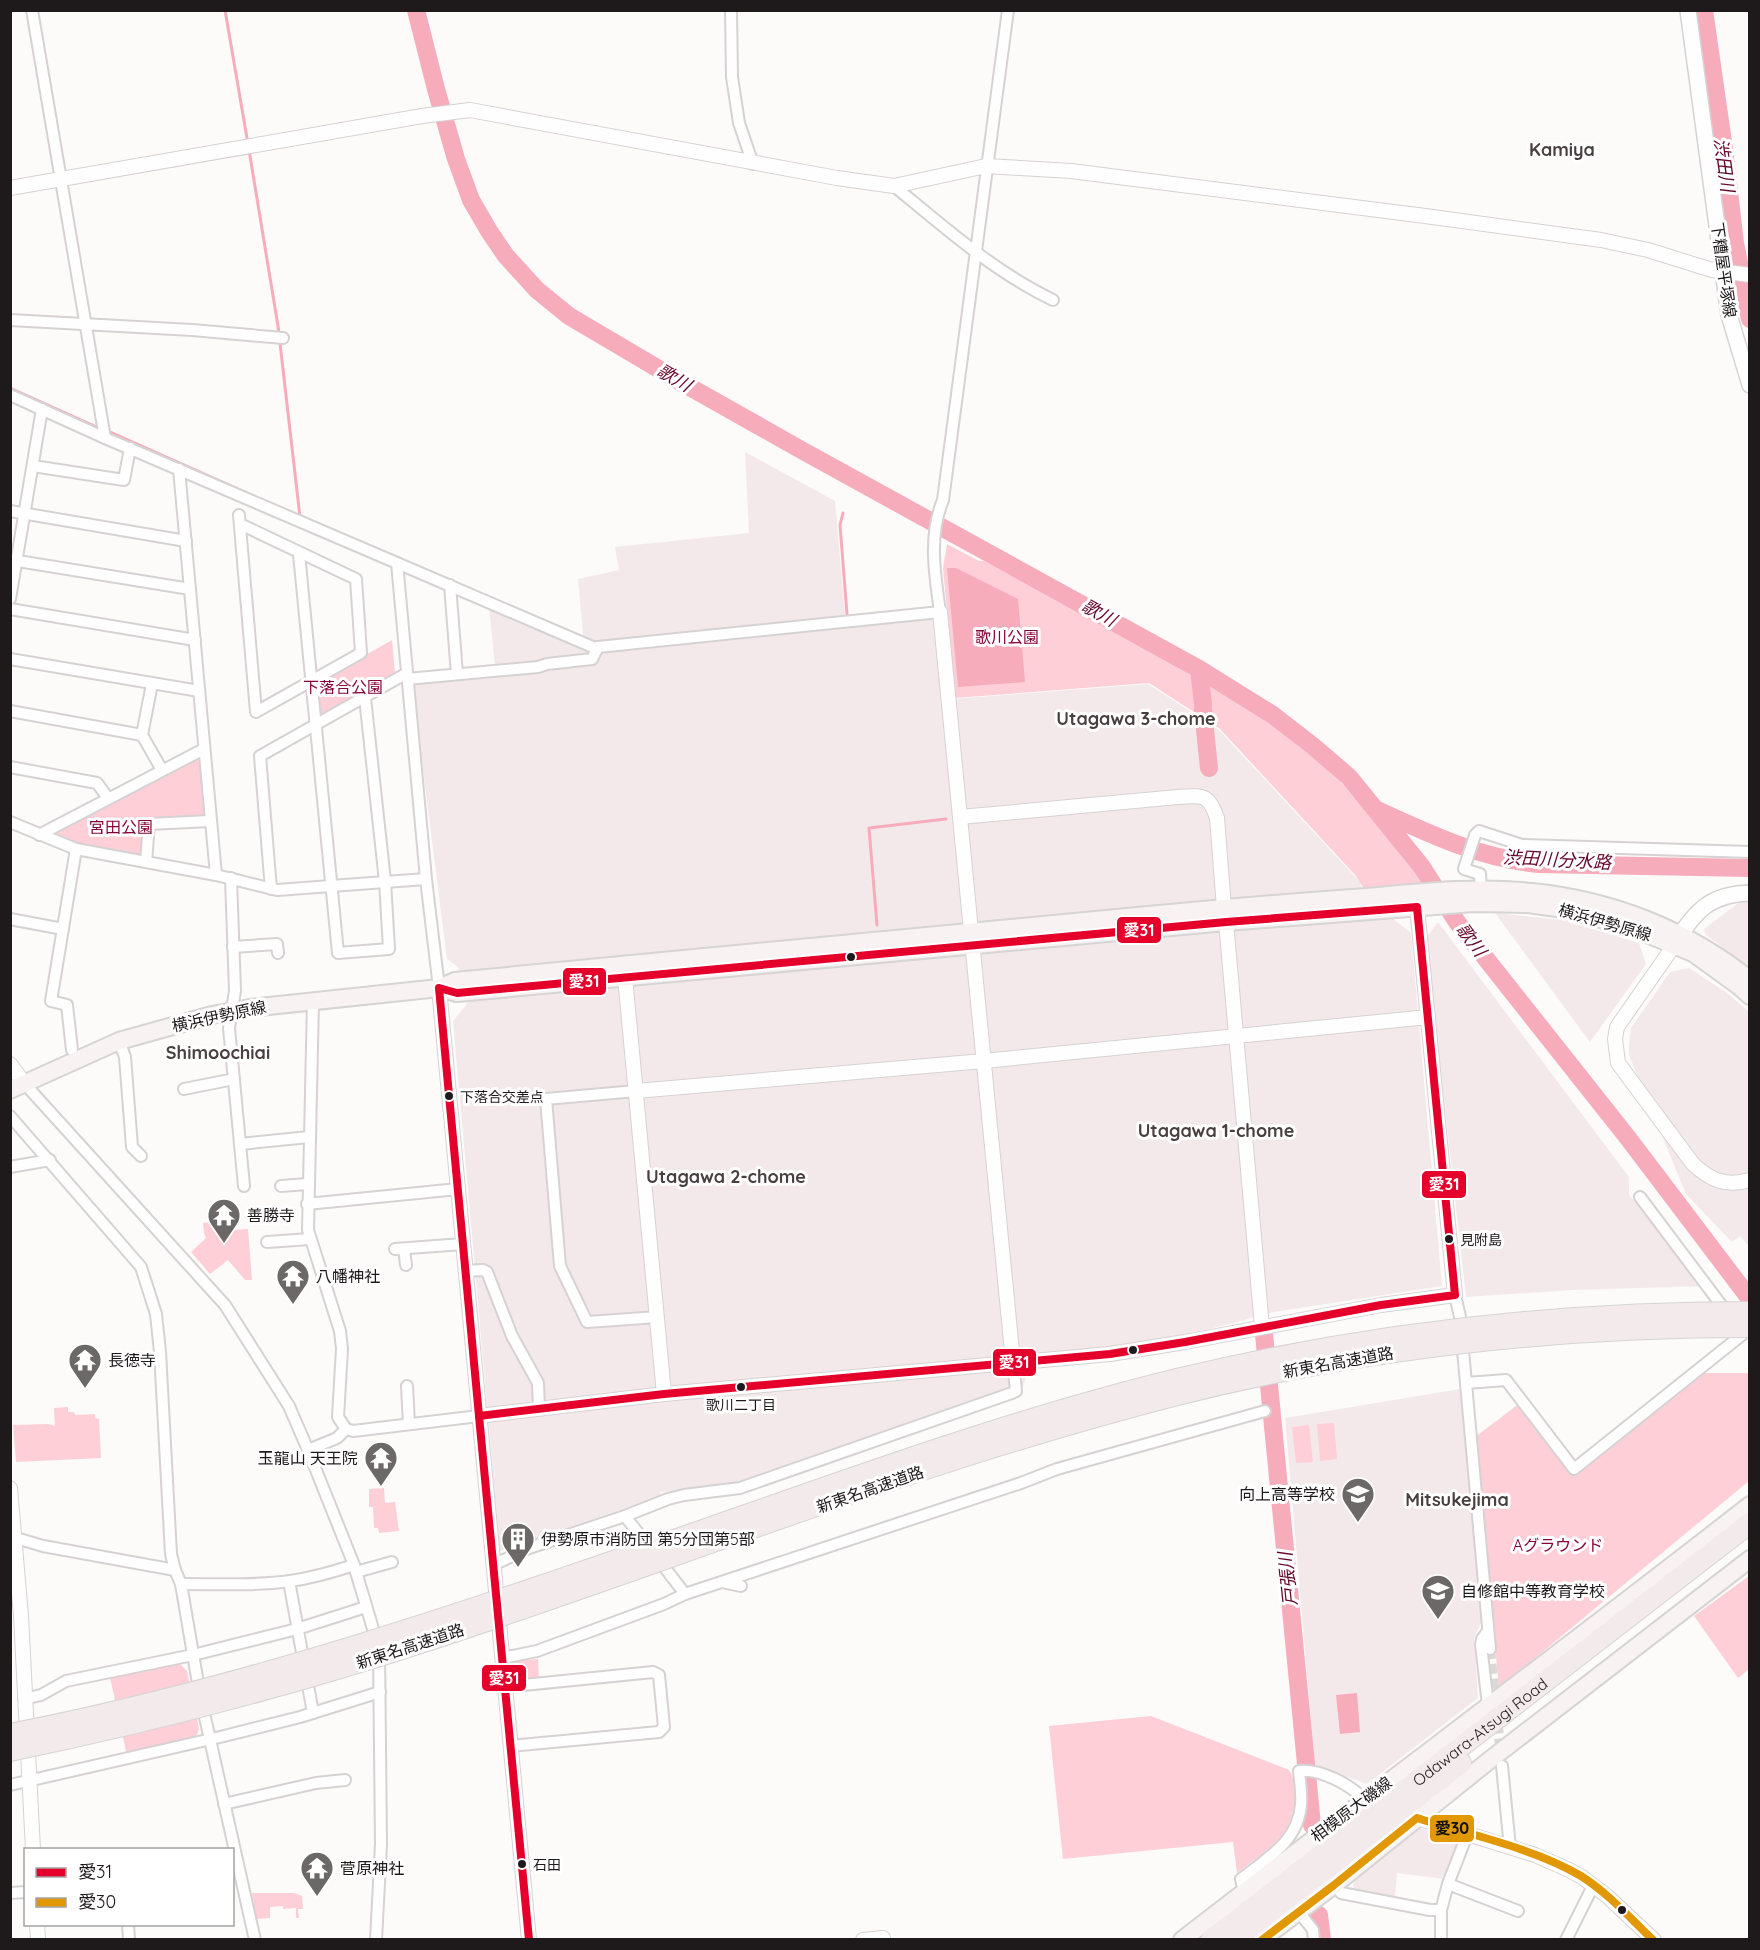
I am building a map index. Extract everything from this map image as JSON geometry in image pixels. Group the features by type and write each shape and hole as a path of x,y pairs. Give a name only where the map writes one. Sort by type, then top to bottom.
{"highway":[{"name":"新東名高速道路","path":"10,1734 131,1708 309,1661 411,1629 906,1460 1077,1406 1175,1380 1267,1359 1412,1334 1603,1316 1749,1312"},
{"name":"新東名高速道路","path":"10,1751 116,1728 316,1676 526,1608 902,1477 1071,1425 1179,1395 1342,1361 1493,1339 1602,1331 1749,1327"},
{"name":"Odawara-Atsugi Road","path":"1211,1940 1749,1522"},
{"name":"Odawara-Atsugi Road","path":"1234,1940 1749,1539"},
{"path":"10,1728 131,1708"}],"main road":[{"name":"下糟屋平塚線","path":"1688,10 1726,271 1729,315 1749,385"},
{"name":"横浜伊勢原線","path":"1422,899 1462,889 1478,896"},
{"path":"1678,939 1695,914 1710,902 1725,895 1749,893"},
{"name":"横浜伊勢原線","path":"17,1087 119,1041 232,1011 439,988 455,981 972,939 1422,899 1478,896 1564,909 1678,939 1725,960 1749,980"},
{"name":"横浜伊勢原線","path":"439,988 457,993 972,939"},
{"name":"横浜伊勢原線","path":"1678,939 1749,996"},
{"name":"相模原大磯線","path":"1182,1940 1364,1799 1619,1608 1749,1505"},
{"path":"1261,1940 1749,1559"}],"street":[{"path":"32,10 105,438"},
{"path":"731,10 732,77 739,123 753,164"},
{"path":"493,1565 529,1548 668,1499 741,1488 1016,1391 940,612 932,552 943,501 1008,10"},
{"path":"10,188 429,115 470,110 753,164 894,186 986,166 1071,171 1578,237 1648,250 1701,267 1749,274"},
{"path":"894,186 975,253 1029,288 1053,300"},
{"path":"10,320 192,330 284,338"},
{"path":"10,395 595,648 940,612"},
{"path":"10,599 42,409"},
{"path":"33,466 124,480 130,448"},
{"path":"179,469 216,875"},
{"path":"10,512 186,541"},
{"path":"239,520 299,554 356,579 362,653 256,712 239,520"},
{"path":"299,554 338,953 389,949 385,881 365,698"},
{"path":"18,561 190,589"},
{"path":"397,563 529,1940"},
{"path":"450,585 457,674"},
{"path":"10,609 195,640"},
{"path":"271,889 260,756 407,676 538,667 592,659 598,647"},
{"path":"10,659 199,691"},
{"path":"152,684 142,735 162,770"},
{"path":"10,711 142,735"},
{"path":"39,835 204,749"},
{"path":"10,767 97,783 108,798"},
{"path":"960,817 1178,797 1202,796 1213,805 1217,818 1262,1328"},
{"path":"146,862 149,824 210,821"},
{"path":"10,822 76,849 231,878 277,890 426,879"},
{"path":"1478,896 1480,874 1464,869 1464,865 1475,834 1479,831 1522,845 1749,852"},
{"path":"72,1050 67,1005 51,1001 76,849"},
{"path":"231,878 235,991 229,1028 244,1186"},
{"path":"1422,899 1428,1017 1455,1295 1460,1317 1490,1648"},
{"path":"10,919 63,929"},
{"path":"1678,939 1617,1027 1615,1039 1618,1063 1693,1164 1703,1173 1720,1182 1740,1183 1749,1180"},
{"path":"233,947 277,944"},
{"path":"625,977 664,1394"},
{"path":"313,1001 307,1204 310,1239 340,1331 342,1348 338,1417 346,1429 353,1431 664,1394 1110,1354 1380,1305 1455,1295"},
{"path":"658,1317 587,1322 560,1266 546,1099 984,1061 1428,1017"},
{"path":"119,1041 125,1056 135,1140 132,1147 141,1156"},
{"path":"10,1064 17,1087 225,1305 289,1406 308,1450 355,1569 379,1649 381,1844 376,1940"},
{"path":"184,1089 234,1078"},
{"path":"11,1121 50,1160 141,1267 150,1290 156,1314 160,1352 171,1554 181,1584 200,1695 232,1848"},
{"path":"240,1144 309,1137"},
{"path":"10,1167 50,1160"},
{"path":"280,1186 308,1184"},
{"path":"307,1204 458,1189"},
{"path":"1466,1383 1506,1380 1574,1469 1743,1334 1640,1197"},
{"path":"267,1242 310,1239"},
{"path":"406,1265 400,1249 463,1244"},
{"path":"465,1271 488,1272 512,1336 538,1383 539,1409"},
{"path":"407,1386 409,1424"},
{"path":"502,1658 537,1651 685,1594 1021,1483 1057,1469 1265,1411"},
{"path":"308,1450 337,1438 346,1429"},
{"path":"10,1488 16,1538 17,1700 30,1782 33,1848"},
{"path":"625,1516 685,1594"},
{"path":"16,1538 43,1546 175,1570"},
{"path":"181,1584 244,1585 289,1581 389,1565"},
{"path":"289,1581 313,1713"},
{"path":"722,1582 741,1586"},
{"path":"17,1700 41,1695 66,1681 193,1655 297,1629 366,1607"},
{"path":"1488,1631 1480,1645 1488,1706"},
{"path":"504,1687 653,1672 659,1675 664,1727 659,1732 510,1746"},
{"path":"10,1785 211,1740 313,1713 380,1692"},
{"path":"1502,1766 1510,1848"},
{"path":"1244,1892 1241,1879 1282,1847 1293,1834 1299,1820 1301,1804 1299,1771 1305,1770 1328,1777 1349,1787 1364,1799"},
{"path":"224,1804 316,1783 345,1780"},
{"path":"1417,1818 1535,1856 1567,1869 1593,1886 1654,1940"},
{"path":"1441,1940 1441,1910 1448,1884 1467,1835"},
{"path":"234,1862 255,1940"},
{"path":"1448,1884 1518,1911"},
{"path":"1334,1885 1341,1893 1430,1910 1441,1910"},
{"path":"1566,1940 1593,1886"},
{"path":"1298,1911 1312,1930 1314,1940"},
{"path":"863,1940 883,1939"}],"shaded area":[{"path":"745,452 835,501 846,627 937,618 953,699 1148,684 1219,730 1360,882 1361,889 1411,933 1442,1286 1274,1312 1157,1343 1035,1355 1022,1389 754,1478 753,1486 660,1492 660,1496 500,1551 453,1021 467,1004 458,967 447,959 412,683 496,678 489,605 584,644 578,579 619,570 615,547 749,533"},
{"path":"947,568 956,568 1018,599 1025,682 958,687"},
{"path":"1741,901 1749,901 1749,967 1706,935 1704,929"},
{"path":"1495,913 1563,920 1639,943 1646,964 1590,1042"},
{"path":"1438,922 1629,1177 1629,1195 1705,1286 1573,1290 1466,1297 1426,938"},
{"path":"1689,968 1727,993 1749,1012 1749,1246 1740,1236 1732,1242 1686,1194 1629,1055 1631,1028 1670,972"},
{"path":"1460,1389 1481,1622 1474,1639 1478,1698 1367,1784 1315,1766 1285,1418"},
{"path":"1357,1693 1360,1732 1340,1734 1336,1695"},
{"path":"1419,1828 1457,1840 1458,1843 1444,1879 1397,1873 1395,1899 1353,1893 1354,1880"}],"green space":[{"name":"歌川公園","path":"947,544 979,561 984,561 1219,685 1285,728 1324,762 1425,881 1364,889 1356,876 1220,729 1149,683 955,698 943,568"},
{"name":"下落合公園","path":"392,640 395,675 319,720 315,684"},
{"name":"宮田公園","path":"196,756 202,760 207,817 148,822 143,858 78,846 57,838 56,832"},
{"path":"233,1221 233,1230 248,1229 252,1280 245,1280 228,1260 210,1274 191,1252 206,1238 203,1223"},
{"name":"Aグラウンド","path":"1705,1373 1749,1373 1749,1481 1499,1688 1475,1437 1520,1403 1573,1473"},
{"path":"68,1407 68,1412 74,1412 75,1415 95,1414 95,1418 99,1419 101,1458 16,1462 13,1425 48,1424 55,1426 54,1408"},
{"path":"1334,1423 1337,1459 1320,1461 1317,1424"},
{"path":"1309,1425 1313,1462 1296,1463 1292,1427"},
{"path":"384,1488 385,1503 395,1502 399,1531 379,1533 378,1528 374,1528 373,1507 369,1507 369,1489"},
{"path":"1749,1576 1749,1669 1738,1678 1694,1616"},
{"path":"538,1659 539,1679 512,1682 509,1679 508,1665 518,1661"},
{"path":"179,1663 187,1671 199,1729 195,1740 127,1756 110,1677"},
{"path":"1151,1716 1289,1770 1291,1773 1295,1794 1289,1823 1268,1850 1237,1873 1233,1842 1063,1859 1049,1726"},
{"path":"252,1893 294,1893 302,1896 303,1909 298,1909 299,1918 296,1918 296,1908 270,1907 270,1918 256,1919"}],"waterway":[{"path":"225,10 248,144"},
{"name":"歌川","path":"416,10 456,159 471,200 506,256 537,290 569,316 679,381 1199,669 1273,715 1313,746 1349,777 1422,867 1457,922 1628,1138 1750,1299"},
{"name":"渋田川","path":"1704,10 1735,243 1750,319"},
{"path":"249,150 278,326 300,517"},
{"path":"10,388 99,428"},
{"path":"108,431 247,493"},
{"path":"843,513 840,525 847,614"},
{"name":"戸張川","path":"1199,669 1203,704"},
{"name":"戸張川","path":"1203,710 1209,768"},
{"name":"渋田川分水路","path":"1377,810 1456,844 1518,861 1539,864 1750,868"},
{"path":"877,925 869,828 946,819"},
{"name":"戸張川","path":"1264,1334 1312,1825"},
{"name":"戸張川","path":"1319,1915 1322,1940"}],"tunnel":[{"path":"1490,1649 1501,1756"}],"transit line":[{"name":"愛31","path":"1417,907 1455,1295 1381,1305 1110,1354 664,1394 479,1416 439,988 457,993 1226,922 1417,907"},
{"name":"愛31","path":"479,1416 529,1940"},
{"name":"愛30","path":"1262,1940 1417,1818 1523,1850 1563,1866 1600,1890 1653,1940"}],"place":[{"name":"下落合交差点","path":"449,1096"},
{"name":"見附島","path":"1449,1239"},
{"name":"善勝寺","path":"224,1244"},
{"name":"八幡神社","path":"293,1305"},
{"name":"歌川二丁目","path":"741,1387"},
{"name":"長徳寺","path":"85,1389"},
{"name":"玉龍山 天王院","path":"381,1487"},
{"name":"向上高等学校","path":"1358,1523"},
{"name":"伊勢原市消防団 第5分団第5部","path":"518,1568"},
{"name":"自修館中等教育学校","path":"1438,1620"},
{"name":"石田","path":"522,1864"},
{"name":"菅原神社","path":"317,1897"}],"district":[{"name":"Kamiya","path":"1562,150"},
{"name":"Utagawa 3-chome","path":"1136,719"},
{"name":"Shimoochiai","path":"218,1053"},
{"name":"Utagawa 1-chome","path":"1216,1131"},
{"name":"Utagawa 2-chome","path":"726,1177"},
{"name":"Mitsukejima","path":"1457,1500"}]}
